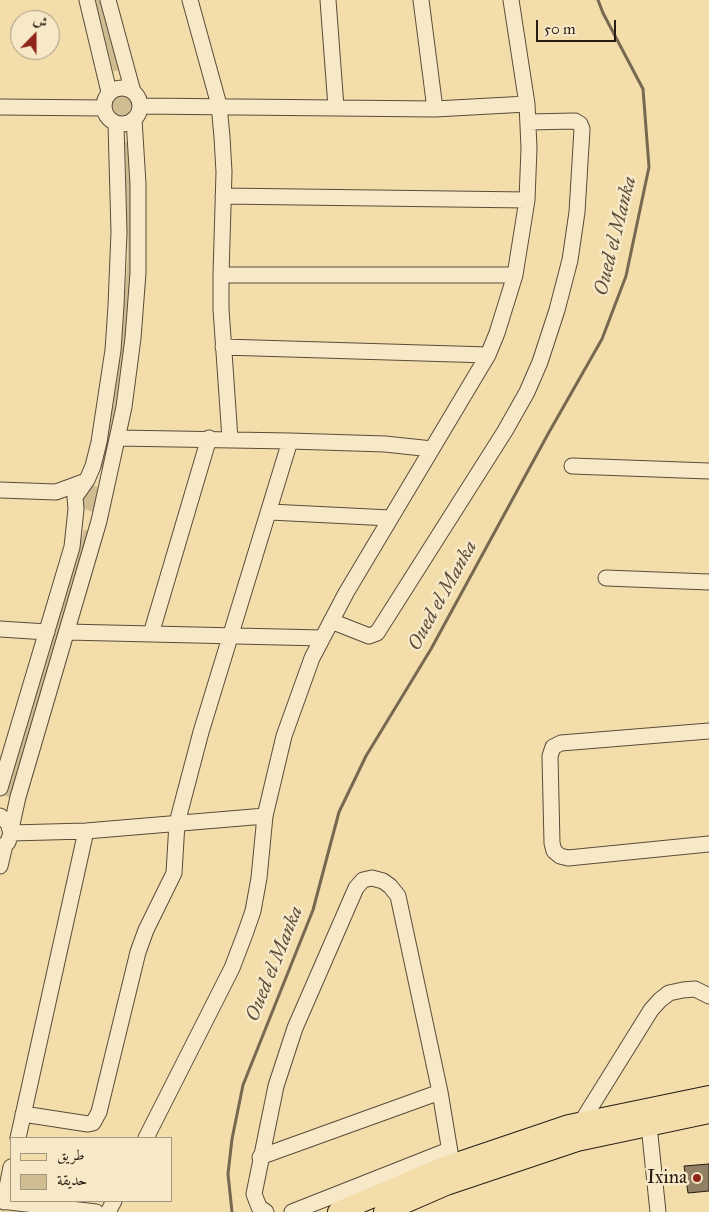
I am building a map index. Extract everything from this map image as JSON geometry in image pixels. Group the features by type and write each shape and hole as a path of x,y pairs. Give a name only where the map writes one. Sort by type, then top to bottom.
{"main road":[{"path":"388,1211 446,1185 709,1096"},
{"path":"338,1212 450,1157 533,1136 582,1121 709,1114"}],"street":[{"path":"87,0 109,92"},
{"path":"0,866 18,797 99,521 118,438 133,338 138,273 137,96 133,92 108,0"},
{"path":"190,0 219,106 223,152 220,275 230,439"},
{"path":"328,0 336,107"},
{"path":"421,0 435,109"},
{"path":"147,1137 232,968 246,934 253,911 265,816 284,736 322,638 390,518 488,355 497,333 515,275 527,200 527,104 511,0"},
{"path":"133,92 121,88 109,92 104,99 103,108 110,120 116,124 129,123 137,113 219,106 435,109 527,104"},
{"path":"0,107 103,108"},
{"path":"331,621 369,636 377,634 505,431 540,362 557,310 570,260 577,212 582,129 580,124 575,121 528,122"},
{"path":"0,788 72,547 76,509 75,497 87,480 93,466 99,442 113,350 119,232 116,124"},
{"path":"223,196 527,200"},
{"path":"220,275 515,275"},
{"path":"224,348 488,355"},
{"path":"118,438 290,440 385,444 432,449"},
{"path":"151,634 209,438"},
{"path":"23,1114 88,1124 93,1123 99,1112 139,947 174,873 177,823 201,732 270,512 290,440"},
{"path":"572,466 709,471"},
{"path":"0,490 56,492 87,480 110,477"},
{"path":"56,492 76,509 99,521"},
{"path":"270,512 390,518"},
{"path":"606,578 709,582"},
{"path":"0,629 46,632"},
{"path":"67,632 322,638"},
{"path":"709,731 561,743 553,747 550,756 552,843 554,851 560,856 568,858 709,844"},
{"path":"0,816 8,823 7,839"},
{"path":"7,839 265,816"},
{"path":"18,1137 86,831"},
{"path":"266,1212 259,1207 254,1194 260,1157 276,1086 296,1028 356,888 363,880 372,878 383,881 398,896 440,1092 450,1157 292,1212"},
{"path":"582,1121 651,1010 660,1000 669,993 695,989 709,996"},
{"path":"260,1157 440,1092"},
{"path":"648,1116 658,1212"},
{"path":"2,1201 10,1171"},
{"path":"11,1202 96,1212"}],"green space":[{"path":"95,0 102,0 121,70 113,71"},
{"path":"122,96 130,99 133,107 130,115 122,118 114,115 111,107 114,99"},
{"path":"125,142 130,142 132,253 128,328 121,389 106,469 100,468 122,327 128,256"},
{"path":"88,487 102,488 95,513 83,508 80,502"},
{"path":"84,530 90,531 10,798 4,795"}],"building":[{"name":"Ixina","path":"709,1164 709,1191 688,1193 684,1166"}],"waterway":[{"name":"Oued el Manka","path":"232,1212 228,1174 232,1139 243,1085 313,910 339,812 366,756 431,649 602,339 626,276 649,167 643,89 598,0"}],"place":[{"name":"Ixina","path":"697,1178"}]}
